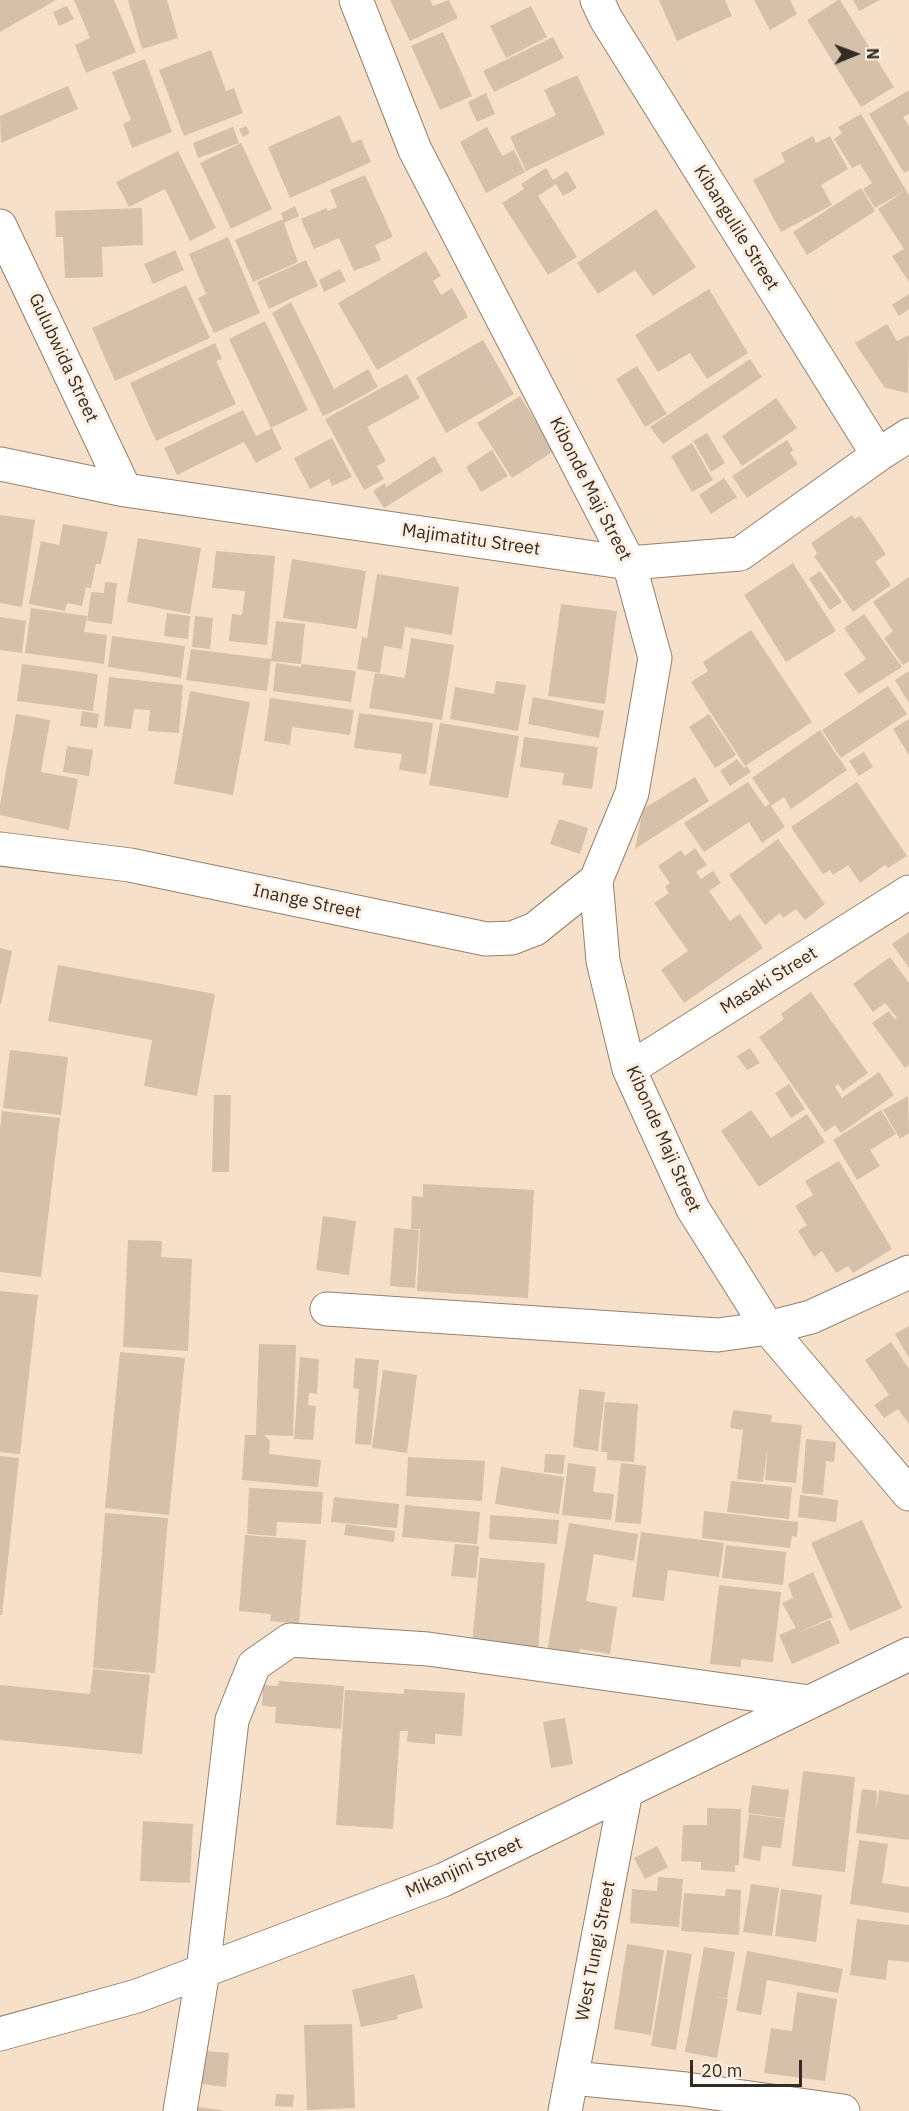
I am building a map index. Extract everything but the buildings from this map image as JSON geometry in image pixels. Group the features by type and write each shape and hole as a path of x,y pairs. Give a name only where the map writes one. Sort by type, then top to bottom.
{"street":[{"name":"Kibonde Maji Street","path":"356,0 415,150 629,562 656,658 632,793 596,880 603,961 629,1069 693,1209 768,1328 909,1494"},
{"name":"Kibangulile Street","path":"597,0 606,19 878,455"},
{"name":"Gulubwida Street","path":"0,225 125,490"},
{"name":"Majimatitu Street","path":"0,464 125,490 629,562 740,554 909,435"},
{"name":"Inange Street","path":"0,849 130,865 486,939 512,938 535,929 596,880"},
{"name":"Masaki Street","path":"629,1069 909,892"},
{"path":"327,1309 718,1335 768,1328 811,1317 909,1272"},
{"path":"180,2111 203,1971 232,1720 254,1665 290,1640 428,1649 810,1702"},
{"name":"Mikanjini Street","path":"0,2034 137,1996 443,1880 909,1654"},
{"name":"West Tungi Street","path":"565,2111 626,1791"},
{"path":"572,2078 686,2089 843,2111"}]}
